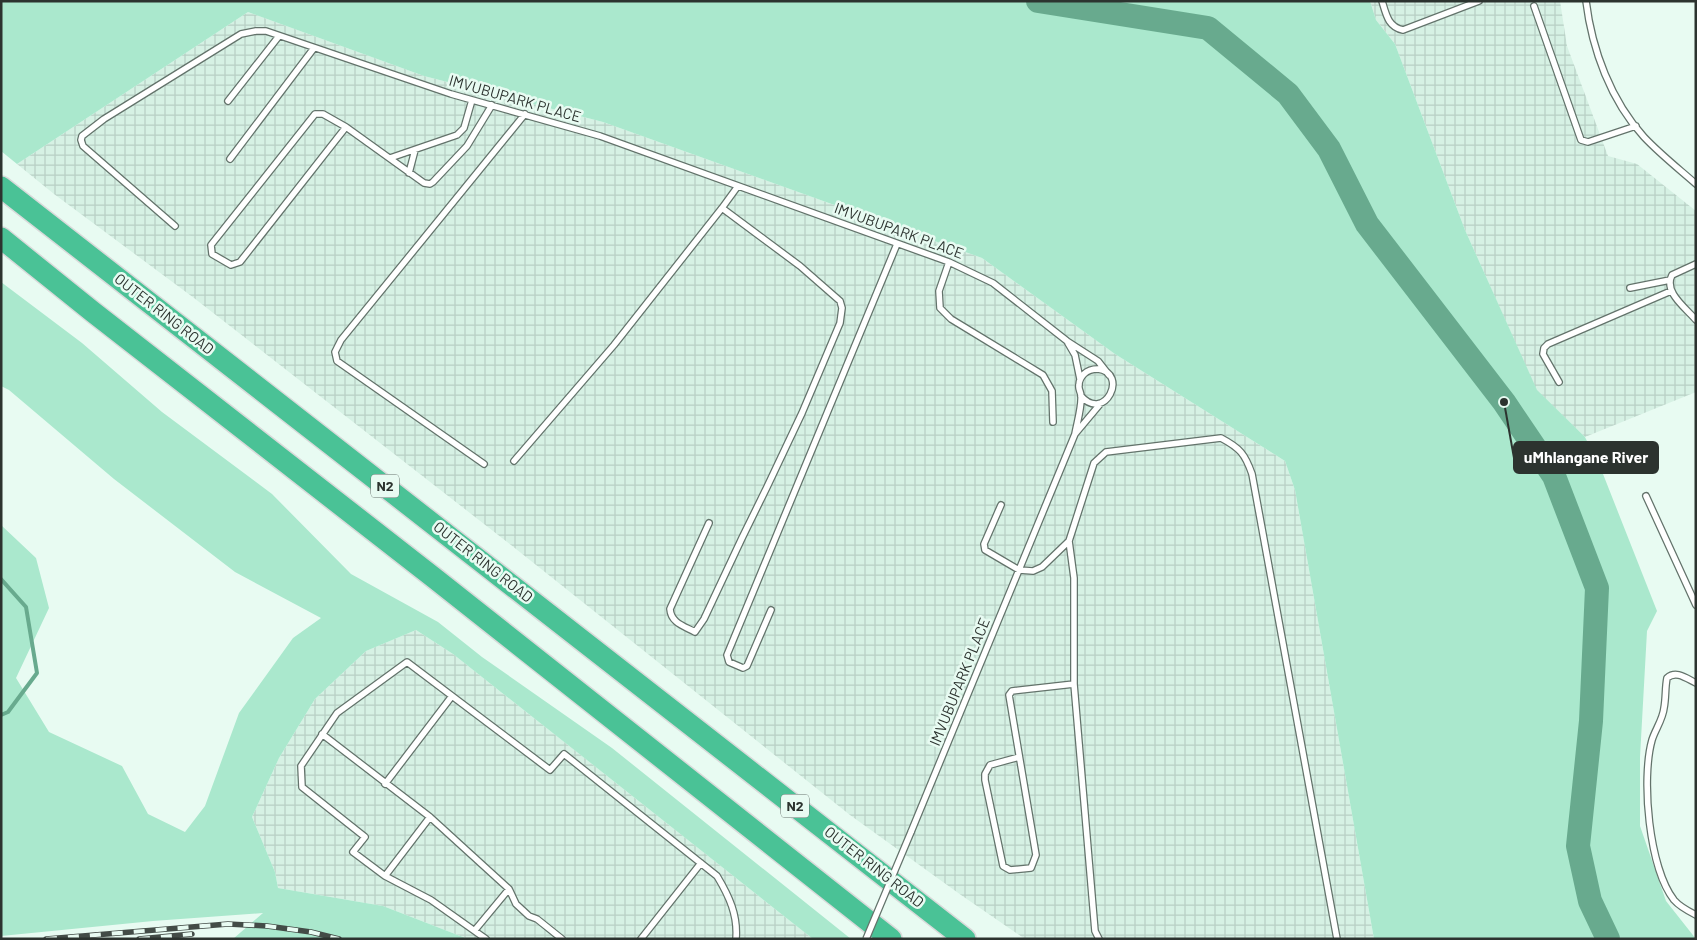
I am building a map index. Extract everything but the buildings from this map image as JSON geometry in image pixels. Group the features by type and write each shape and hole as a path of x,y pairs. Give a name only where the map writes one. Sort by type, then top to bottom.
{"highway":[{"name":"OUTER RING ROAD","path":"1,187 965,939"},
{"path":"1,238 93,312 433,576 891,939"},
{"path":"926,908 977,939"}],"lane":[{"path":"1382,1 1390,23 1394,27 1403,30 1479,1"},
{"path":"1586,1 1589,24 1599,58 1612,88 1624,109 1644,137 1696,184"},
{"path":"1534,6 1581,140 1588,142 1636,126"},
{"name":"IMVUBUPARK PLACE","path":"175,226 83,146 82,136 104,119 241,34 266,31 472,100 600,136 949,262 992,283 1067,341 1098,361 1109,375 1113,391 1075,434"},
{"path":"228,101 279,36"},
{"path":"230,159 314,48"},
{"path":"390,158 457,135 464,128 472,100"},
{"path":"346,127 240,262 231,265 212,254 211,245 315,114 323,114 346,127 409,173 424,183 430,184 467,146 492,105"},
{"path":"484,464 336,361 335,352 341,340 525,114"},
{"path":"409,173 414,150"},
{"path":"514,460 614,345 738,186"},
{"path":"709,523 670,609 674,621 695,632 704,619 768,487 802,413 842,315 840,301 800,266 722,208"},
{"path":"771,610 747,666 743,668 729,662 727,655 897,244"},
{"path":"949,262 939,291 940,308 951,319 1043,375 1052,391 1053,422"},
{"path":"1696,264 1672,275 1670,280 1671,291 1696,320"},
{"path":"1630,288 1670,280"},
{"path":"1559,382 1543,354 1544,348 1548,344 1671,291"},
{"name":"IMVUBUPARK PLACE","path":"866,939 912,832 1075,434 1081,396 1080,379 1075,355 1067,341"},
{"path":"1080,379 1093,369 1099,369 1109,375"},
{"path":"1081,396 1090,403 1101,403"},
{"path":"1099,939 1096,932 1074,684 1074,578 1069,541 1094,463 1106,452 1221,438 1232,443 1240,450 1246,458 1252,474 1337,939"},
{"path":"1646,496 1696,605"},
{"path":"1001,505 984,547 987,552 1019,570 1033,571 1042,567 1069,541"},
{"path":"486,939 431,900 385,876 352,852 365,837 302,787 300,766 337,713 407,662 550,770 564,754 717,876 729,895 734,916 736,939"},
{"path":"1696,683 1677,674 1670,675 1667,678 1664,710 1652,741 1648,774 1648,810 1656,857 1668,890 1674,900 1696,915"},
{"path":"1019,757 990,765 984,780 1003,866 1010,870 1031,868 1036,855 1009,698 1010,693 1012,691 1074,684"},
{"path":"385,784 452,696"},
{"path":"322,734 430,817 509,889 516,904 529,916 537,919 562,939"},
{"path":"385,876 430,817"},
{"path":"641,939 701,863"},
{"path":"475,930 509,889"}],"shaded area":[{"path":"1370,1 1560,1 1567,46 1608,156 1637,164 1696,211 1696,392 1585,437 1537,391 1465,230 1395,44 1376,20"},
{"path":"248,12 424,76 603,122 982,258 1115,354 1285,461 1295,490 1374,939 1025,939 850,815 511,545 194,298 54,194 17,164"},
{"path":"416,630 453,654 813,939 468,939 383,906 278,888 275,872 252,817 279,758 315,699 366,651"}],"green space":[{"path":"1,1 1370,1 1376,20 1395,44 1465,230 1537,390 1585,437 1603,474 1657,611 1647,631 1640,757 1640,826 1666,901 1696,939 1374,939 1295,490 1285,461 1115,354 982,258 603,122 424,76 248,12 17,164 1,151"},
{"path":"1,282 82,343 162,412 272,494 351,574 438,622 482,657 612,748 851,939 813,939 453,654 416,630 366,651 315,699 279,758 252,817 275,872 278,888 383,906 468,939 233,939 263,913 153,921 1,936 1,525 36,558 49,608 16,678 49,732 122,766 148,814 185,832 205,806 239,713 293,638 321,618 235,572 114,479 9,390 1,386"}],"waterway":[{"path":"1038,1 1208,28 1288,94 1329,149 1367,224 1504,402 1554,476 1597,588 1591,721 1578,846 1590,901 1608,939"},
{"path":"1,579 26,607 37,673 8,712 1,715"}],"railway":[{"path":"46,939 228,924 267,926 311,932 339,939"},
{"path":"139,939 192,934"}],"place":[{"name":"uMhlangane River","path":"1504,402"}]}
